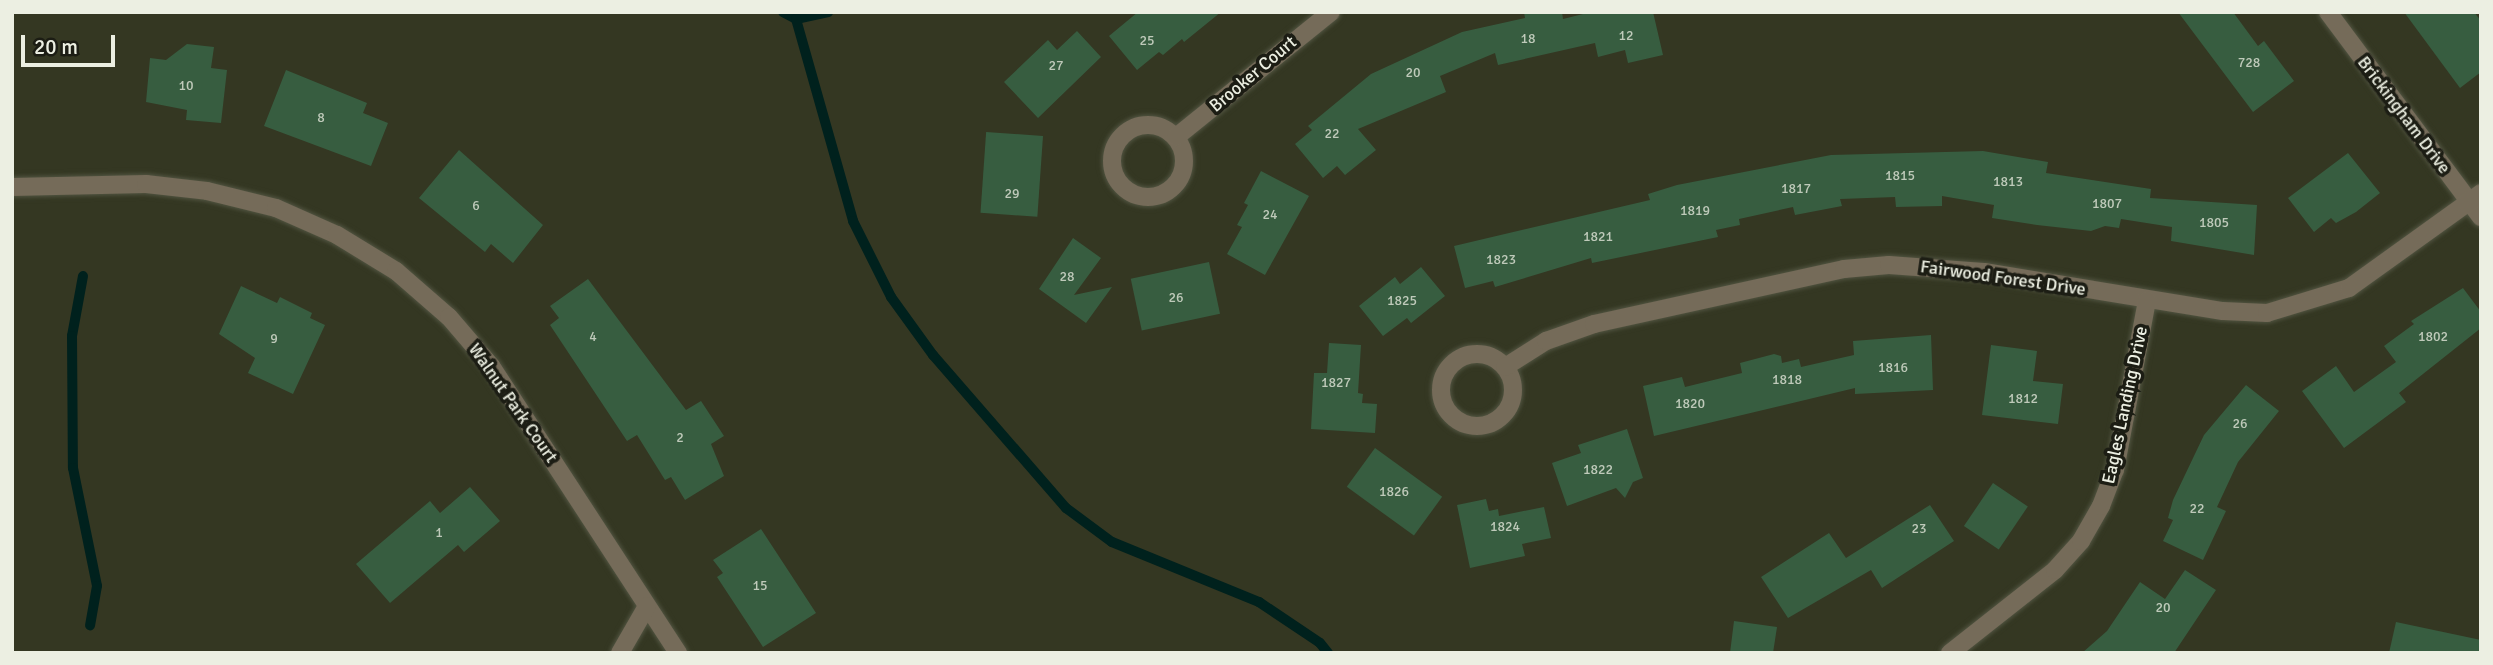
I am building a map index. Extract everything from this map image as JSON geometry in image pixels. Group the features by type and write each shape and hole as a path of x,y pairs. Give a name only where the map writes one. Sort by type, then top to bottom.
{"street":[{"name":"Brooker Court","path":"1176,137 1331,12"},
{"name":"Brickingham Drive","path":"2328,12 2475,197 2481,217"},
{"path":"1145,124 1167,130 1176,137 1185,159 1177,183 1168,191 1145,197 1123,187 1112,166 1116,143 1124,134 1145,124"},
{"name":"Walnut Park Court","path":"12,187 146,184 207,191 276,208 337,234 396,271 449,317 491,366 678,653"},
{"name":"Fairwood Forest Drive","path":"1505,367 1546,341 1594,324 1844,269 1935,266 2147,300 2267,313 2307,304 2348,288 2475,197"},
{"name":"Eagles Landing Drive","path":"1950,653 2055,570 2081,541 2101,506 2115,470 2147,300"},
{"path":"1485,354 1505,367 1513,389 1506,412 1497,420 1474,426 1452,416 1441,395 1445,372 1452,363 1462,356 1485,354"},
{"path":"620,653 647,606"}],"building":[{"path":"1138,12 1221,12 1184,42 1182,39 1163,55 1159,52 1137,70 1109,36"},
{"path":"1524,12 1562,12 1563,19 1591,12 1653,12 1663,55 1628,63 1625,50 1598,57 1595,43 1498,65 1495,53 1440,76 1446,92 1358,129 1376,150 1345,175 1337,166 1323,178 1295,144 1312,130 1308,126 1371,74 1462,32 1525,18"},
{"path":"2178,12 2233,12 2258,46 2264,41 2294,81 2253,112"},
{"path":"2404,12 2474,12 2481,21 2481,72 2460,88"},
{"path":"1077,31 1101,57 1038,118 1004,82 1048,40 1057,50"},
{"path":"187,44 214,47 211,68 227,70 221,123 186,120 187,110 146,102 150,58 166,60"},
{"path":"286,70 367,103 363,113 388,123 371,166 264,126"},
{"path":"986,132 1043,136 1037,217 980,213"},
{"path":"459,150 543,225 513,263 491,244 485,252 419,198"},
{"path":"1983,151 2048,162 2046,173 2151,189 2150,198 2257,205 2254,255 2171,241 2172,227 2121,219 2119,228 2105,226 2091,231 1992,218 1994,205 1942,196 1942,206 1896,207 1895,197 1840,199 1842,206 1795,215 1793,207 1739,219 1740,225 1716,230 1718,237 1592,263 1591,258 1495,287 1493,281 1465,288 1454,246 1650,200 1648,194 1677,185 1831,155"},
{"path":"2348,153 2380,193 2356,212 2336,223 2331,218 2314,232 2288,198"},
{"path":"1261,171 1309,196 1265,275 1227,254 1242,227 1237,225 1248,205 1244,203"},
{"path":"1073,238 1101,258 1074,295 1112,287 1086,323 1039,289"},
{"path":"1209,262 1220,314 1142,330 1131,279"},
{"path":"1421,267 1445,296 1411,323 1407,318 1383,336 1359,306 1395,277 1400,284"},
{"path":"588,279 686,410 701,401 724,436 711,444 724,476 685,500 671,477 665,480 637,435 627,441 550,325 559,318 550,306"},
{"path":"241,286 277,303 280,297 312,313 310,318 325,325 293,394 248,373 255,358 219,334"},
{"path":"2463,288 2481,312 2481,328 2399,393 2406,402 2344,448 2302,391 2336,366 2354,392 2396,362 2384,346 2414,324 2411,321"},
{"path":"1931,335 1933,390 1855,394 1855,388 1654,436 1643,386 1682,377 1685,387 1742,373 1740,363 1774,354 1781,356 1782,363 1799,359 1801,367 1854,355 1853,341"},
{"path":"1329,343 1361,345 1358,393 1363,394 1362,403 1377,404 1375,433 1311,429 1314,373 1327,373"},
{"path":"1991,345 2037,351 2033,381 2063,384 2058,424 1982,415"},
{"path":"2246,385 2279,411 2238,462 2217,507 2226,511 2203,560 2163,541 2173,520 2168,518 2173,500 2204,435"},
{"path":"1627,429 1643,478 1633,482 1625,498 1616,488 1567,506 1552,463 1581,453 1578,445"},
{"path":"1375,448 1442,497 1414,536 1347,487"},
{"path":"1993,483 2028,506 1999,550 1964,526"},
{"path":"470,487 500,521 464,552 458,545 390,603 356,564 430,501 440,513"},
{"path":"1486,499 1489,511 1498,509 1499,516 1544,507 1551,538 1522,544 1525,556 1470,568 1457,505"},
{"path":"1930,505 1954,541 1882,588 1871,570 1788,618 1761,577 1829,533 1846,558"},
{"path":"761,529 816,613 763,647 717,577 723,573 713,560"},
{"path":"2185,570 2216,590 2174,653 2082,653 2107,631 2140,582 2165,599"},
{"path":"1734,621 1777,627 1773,653 1730,653"},
{"path":"2396,622 2481,640 2481,653 2389,653"}],"waterway":[{"path":"783,12 796,19 828,12"},
{"path":"796,19 853,221 891,297 933,355 1066,508 1112,542 1259,602 1320,643 1328,653"},
{"path":"83,276 72,336 73,468 97,586 90,625"}]}
